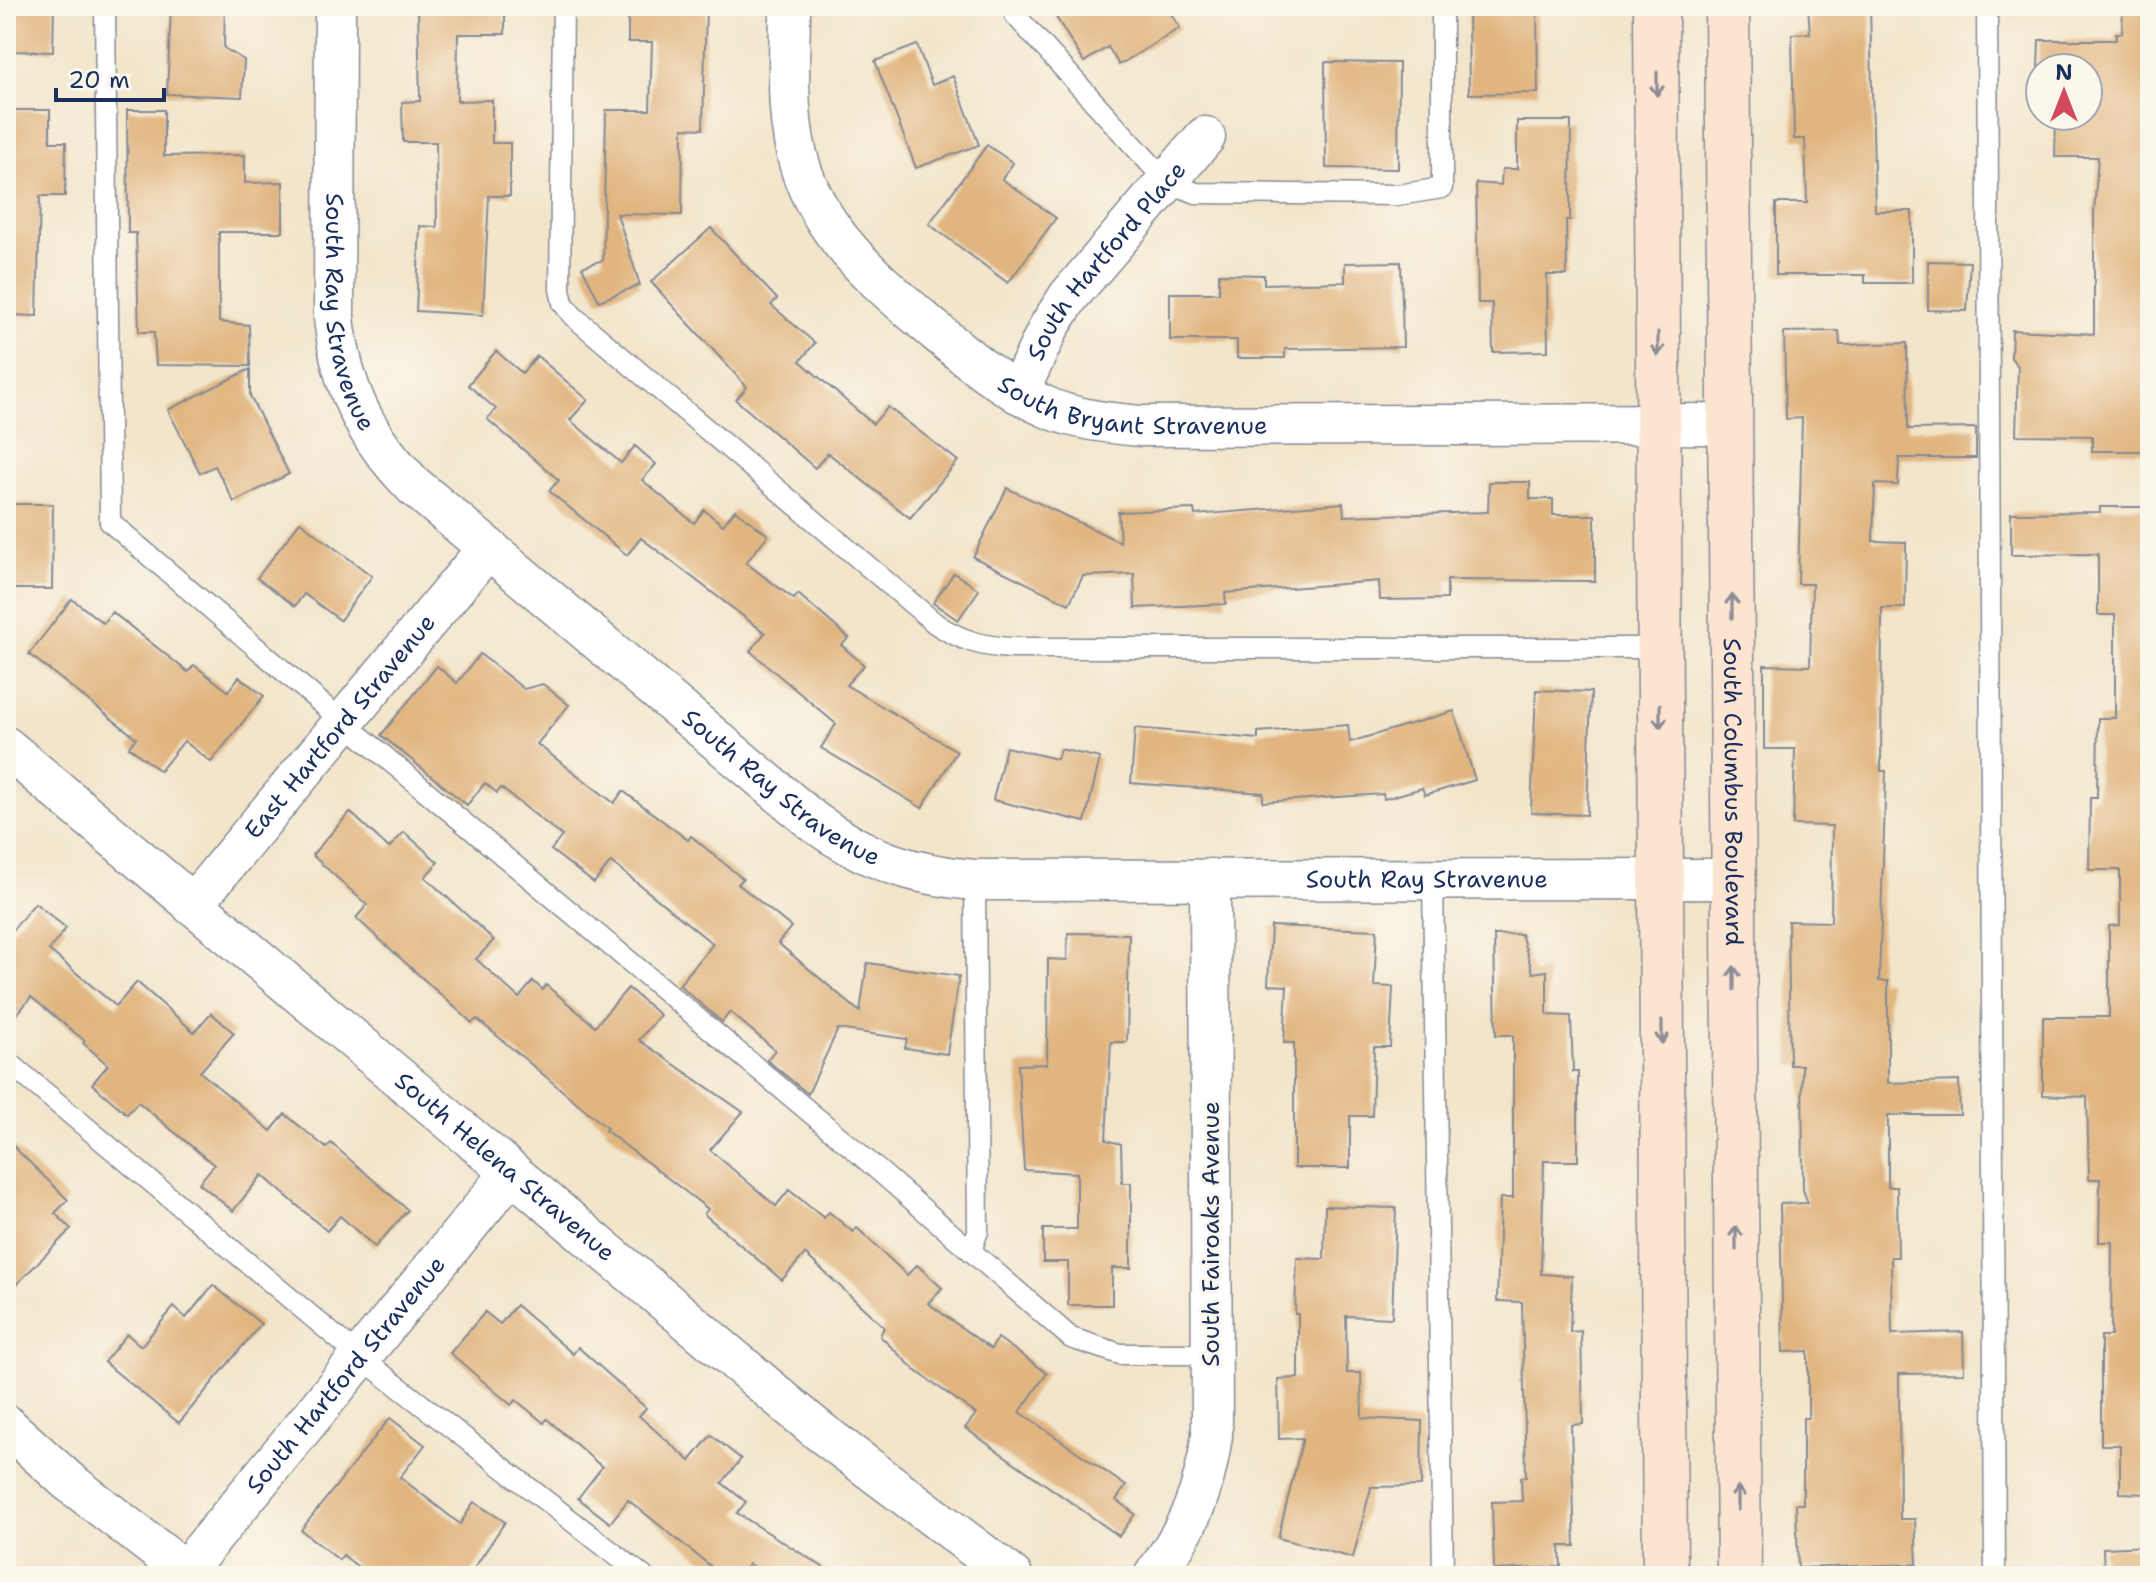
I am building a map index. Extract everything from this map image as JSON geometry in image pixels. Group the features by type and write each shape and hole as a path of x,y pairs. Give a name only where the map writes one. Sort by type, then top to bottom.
{"street":[{"name":"South Ray Stravenue","path":"335,6 334,318 346,384 359,414 393,465 414,486 838,840 896,867 928,875 975,880 1734,879"},
{"name":"South Bryant Stravenue","path":"790,6 793,133 800,167 812,199 852,257 876,280 969,360 1018,393 1052,409 1081,418 1140,426 1730,424"},
{"path":"1656,6 1665,1576"},
{"name":"South Columbus Boulevard","path":"1727,6 1739,1576"},
{"name":"South Hartford Place","path":"1018,393 1049,327 1069,296 1205,137"},
{"name":"East Hartford Stravenue","path":"192,905 488,548"},
{"name":"South Helena Stravenue","path":"6,747 818,1430 1012,1576"},
{"name":"South Fairoaks Avenue","path":"1154,1576 1186,1527 1200,1498 1212,1435 1210,879"},
{"name":"South Hartford Stravenue","path":"185,1574 511,1173"},
{"path":"6,1425 68,1481 185,1574"}],"lane":[{"path":"105,6 110,522 343,722 855,1150 1071,1338 1120,1354 1212,1354"},
{"path":"563,6 560,289 567,310 951,635 968,642 1001,648 1659,648"},
{"path":"1015,6 1015,15 1166,181 1196,193 1398,195 1442,188 1442,6"},
{"path":"1987,6 1995,1576"},
{"path":"1433,879 1443,1576"},
{"path":"971,1251 978,1231 975,880"},
{"path":"6,1060 360,1357 643,1576"}],"building":[{"path":"6,6 54,6 53,52 6,51"},
{"path":"171,6 225,6 224,48 244,60 242,97 167,94"},
{"path":"418,6 505,6 505,34 458,34 457,101 492,100 492,143 510,143 510,196 489,196 483,315 416,311 420,226 437,227 436,142 403,142 402,102 420,101"},
{"path":"628,6 706,6 703,129 683,128 682,215 617,214 640,285 599,301 582,267 603,260 606,110 650,110 652,42 628,42"},
{"path":"1049,6 1166,6 1180,28 1119,65 1108,47 1084,62"},
{"path":"1468,6 1537,6 1538,93 1469,94"},
{"path":"1808,6 1870,6 1875,211 1912,211 1912,283 1865,283 1865,275 1776,275 1776,203 1807,203 1805,139 1794,139 1792,34 1810,33"},
{"path":"2123,6 2150,6 2150,451 2092,451 2092,436 2016,435 2018,366 2011,358 2012,330 2094,334 2094,213 2098,157 2055,157 2056,132 2104,132 2104,52 2039,52 2039,40 2116,40 2116,33 2122,33"},
{"path":"917,45 932,85 953,76 979,145 916,168 875,61"},
{"path":"1325,62 1399,63 1398,169 1326,168"},
{"path":"6,110 50,110 50,142 66,142 65,196 40,196 37,316 6,315"},
{"path":"127,110 164,110 164,156 245,155 245,183 283,182 283,232 219,232 219,322 249,325 250,366 156,365 154,332 139,332 136,233 128,233"},
{"path":"1517,121 1571,121 1570,220 1566,220 1567,275 1547,275 1548,351 1493,352 1492,303 1478,303 1476,183 1501,185 1502,169 1517,169"},
{"path":"987,145 1013,163 1002,179 1056,218 1008,283 929,224"},
{"path":"711,228 777,299 771,305 815,343 800,361 873,424 888,407 958,461 910,518 828,453 815,468 736,400 747,387 651,282"},
{"path":"1928,261 1970,262 1967,311 1928,310"},
{"path":"1401,262 1403,347 1285,349 1285,358 1237,358 1237,340 1170,340 1170,293 1219,293 1219,274 1264,275 1264,284 1345,282 1345,263"},
{"path":"1839,331 1840,345 1907,343 1908,429 1976,428 1976,458 1899,458 1898,485 1875,484 1873,541 1906,542 1905,608 1882,608 1881,771 1886,771 1879,981 1888,981 1888,1083 1959,1081 1960,1115 1888,1115 1888,1187 1897,1187 1898,1257 1891,1257 1892,1334 1963,1332 1964,1373 1899,1374 1900,1519 1915,1519 1917,1564 1798,1568 1796,1504 1803,1504 1803,1418 1808,1418 1808,1351 1783,1352 1780,1204 1808,1203 1803,1190 1802,1065 1790,1065 1788,921 1831,922 1832,826 1793,825 1795,749 1764,749 1764,665 1810,666 1812,584 1798,584 1802,418 1786,419 1784,332"},
{"path":"496,351 522,373 537,356 588,400 570,420 621,463 635,446 656,464 642,480 694,523 704,510 723,525 735,510 768,535 746,563 794,599 798,594 849,638 841,645 864,665 846,685 957,751 922,808 821,748 836,724 750,651 765,633 641,538 627,555 549,491 559,480 487,419 496,409 468,385"},
{"path":"250,369 250,396 289,474 234,502 215,466 200,473 168,410"},
{"path":"1489,482 1530,482 1530,499 1553,499 1553,515 1595,515 1595,581 1447,580 1447,599 1380,600 1379,581 1225,593 1226,604 1135,608 1134,574 1083,576 1069,604 973,557 1007,488 1120,542 1118,512 1194,509 1195,515 1343,503 1344,516 1488,512"},
{"path":"6,504 53,504 52,589 6,589"},
{"path":"2100,507 2150,507 2150,1494 2120,1493 2120,1445 2101,1445 2101,1336 2111,1336 2112,1242 2099,1242 2100,1179 2089,1179 2087,1097 2043,1095 2043,1017 2109,1017 2109,926 2120,925 2120,870 2089,870 2090,798 2097,798 2098,718 2115,718 2115,615 2098,615 2098,554 2011,555 2011,513 2100,512"},
{"path":"300,522 372,576 340,620 304,594 295,606 257,578"},
{"path":"954,573 979,590 958,620 933,603"},
{"path":"72,599 103,623 112,612 188,672 194,665 228,691 239,677 264,696 211,762 184,741 160,771 129,747 136,738 29,654"},
{"path":"480,654 524,689 543,684 569,705 537,744 614,803 623,791 688,840 691,836 743,879 738,884 791,927 778,943 860,1012 867,963 959,976 947,1054 905,1048 907,1039 838,1029 808,1094 767,1060 775,1050 730,1012 722,1022 679,985 713,944 611,862 594,883 551,850 562,836 501,788 497,793 485,783 467,805 381,735 437,666 457,683"},
{"path":"1536,690 1591,692 1587,815 1531,813"},
{"path":"1454,711 1475,780 1425,795 1422,788 1384,799 1383,794 1263,802 1263,793 1131,783 1135,728 1258,739 1258,732 1348,725 1350,742"},
{"path":"1006,747 1057,759 1060,749 1100,758 1085,822 993,800"},
{"path":"350,812 389,848 404,832 438,862 425,877 494,940 476,959 519,998 533,981 543,990 546,985 595,1026 628,988 660,1015 639,1040 743,1112 710,1150 776,1206 789,1190 824,1218 829,1212 853,1232 857,1228 907,1275 917,1265 942,1288 928,1303 991,1349 998,1338 1047,1373 1020,1412 1126,1486 1116,1500 1135,1514 1119,1536 965,1428 976,1414 915,1370 880,1336 884,1327 805,1254 782,1280 704,1214 708,1209 605,1130 607,1128 477,1019 472,1023 356,918 367,905 312,855"},
{"path":"35,903 66,928 49,950 116,1006 137,982 194,1032 211,1013 234,1033 200,1072 271,1131 285,1114 326,1148 331,1143 408,1210 375,1247 340,1216 327,1231 262,1175 233,1211 199,1183 214,1165 138,1102 127,1114 92,1084 108,1065 83,1043 85,1041 31,997 6,1028 6,938"},
{"path":"1271,926 1377,930 1374,986 1393,987 1390,1047 1374,1047 1372,1116 1350,1116 1350,1168 1294,1168 1294,1043 1284,1043 1287,986 1268,985"},
{"path":"1068,933 1129,934 1127,1042 1111,1042 1106,1140 1121,1144 1122,1183 1131,1183 1131,1268 1112,1268 1112,1305 1068,1305 1068,1262 1043,1262 1043,1229 1077,1229 1077,1173 1024,1170 1018,1065 1047,1064 1048,959 1067,960"},
{"path":"1521,934 1533,973 1547,971 1547,1015 1571,1016 1573,1072 1578,1072 1578,1161 1544,1161 1541,1274 1572,1276 1570,1332 1581,1331 1583,1424 1571,1425 1575,1546 1560,1546 1561,1567 1494,1570 1492,1502 1522,1501 1521,1477 1526,1477 1522,1302 1497,1301 1500,1198 1513,1198 1513,1035 1496,1035 1494,935"},
{"path":"6,1139 68,1200 55,1213 71,1229 6,1295"},
{"path":"1325,1206 1396,1208 1392,1318 1346,1316 1347,1373 1361,1373 1362,1418 1422,1421 1421,1486 1371,1487 1353,1558 1278,1538 1303,1438 1279,1439 1278,1379 1298,1378 1298,1314 1295,1314 1297,1258 1324,1259"},
{"path":"213,1285 261,1324 179,1423 104,1362 127,1334 141,1346 174,1307 186,1318"},
{"path":"516,1305 573,1354 578,1347 646,1408 639,1416 690,1461 711,1435 741,1459 722,1483 746,1502 737,1513 837,1576 766,1576 749,1564 739,1576 723,1576 628,1500 610,1523 578,1498 602,1467 547,1419 544,1423 516,1400 511,1405 450,1353 485,1312 500,1324"},
{"path":"390,1418 425,1445 400,1477 460,1524 474,1502 505,1522 469,1576 369,1576 343,1555 339,1560 301,1530"},
{"path":"2150,1546 2150,1576 2104,1576 2103,1548"}]}
